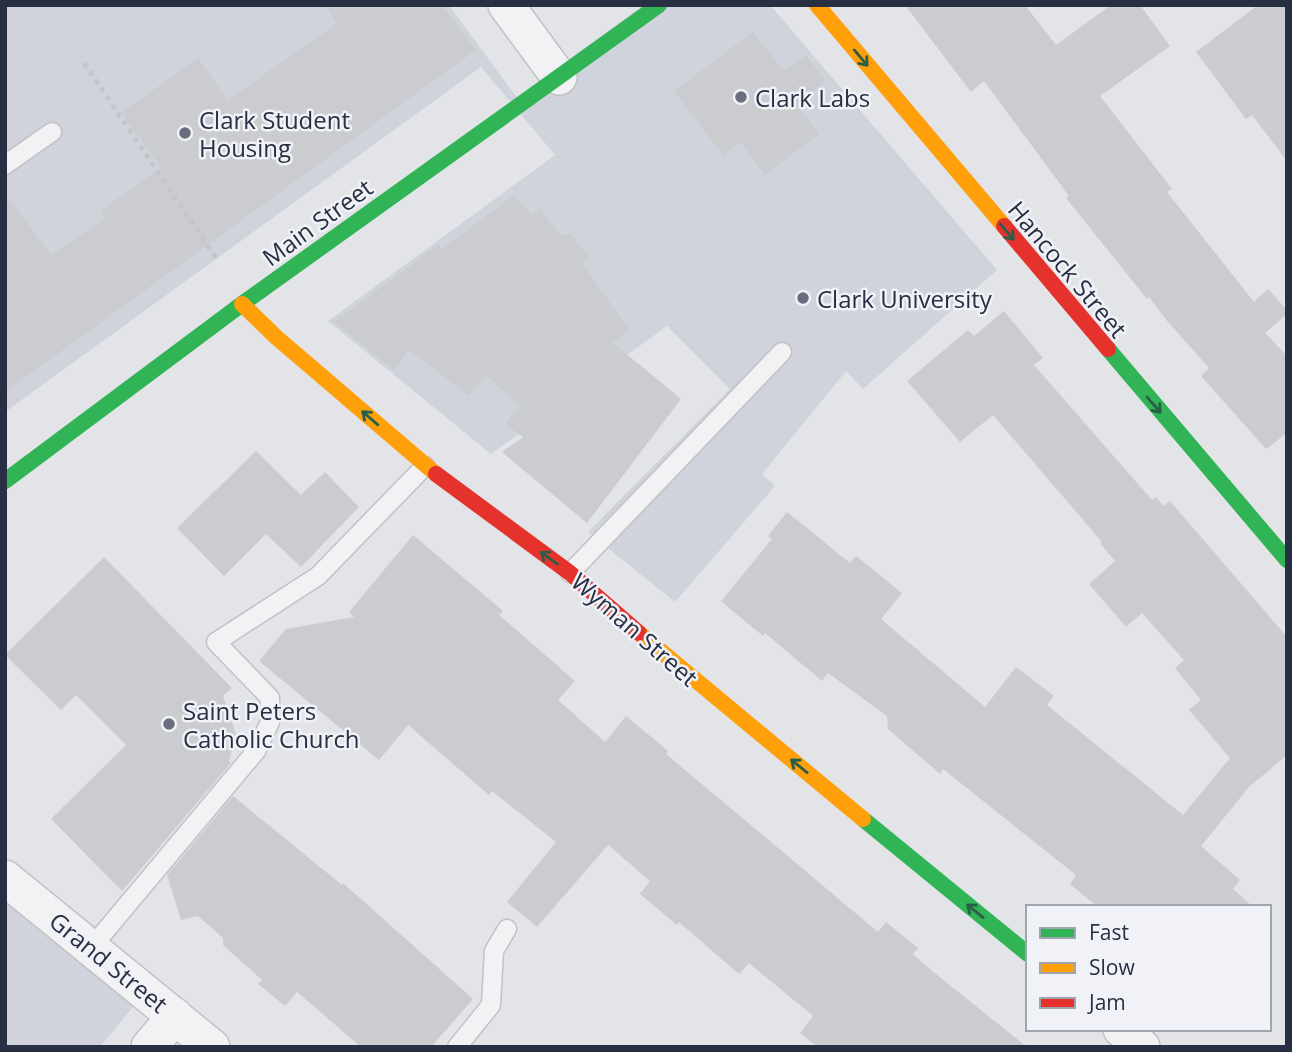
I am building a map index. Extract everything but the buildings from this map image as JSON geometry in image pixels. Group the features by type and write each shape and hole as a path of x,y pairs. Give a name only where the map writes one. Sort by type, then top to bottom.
{"street":[{"path":"506,5 559,77"},
{"name":"Main Street","path":"7,476 242,303 659,5"},
{"name":"Hancock Street","path":"817,5 1287,560"},
{"name":"Wyman Street","path":"242,303 276,337 425,466 570,573 673,663 1026,952"},
{"name":"Grand Street","path":"5,878 212,1047"},
{"path":"149,1047 175,1017"},
{"path":"1123,1031 1142,1047"}],"lane":[{"path":"5,165 52,132"},
{"path":"570,573 782,352"},
{"path":"91,948 256,751 270,722 270,698 216,642 318,576 425,466"},
{"path":"457,1047 493,1000 494,951 507,929"}],"path":[{"path":"84,63 216,258"}],"shaded area":[{"name":"Clark University","path":"5,5 449,5 517,98 643,5 770,5 997,270 863,389 846,371 762,474 775,486 675,602 588,532 730,389 667,326 491,454 328,321 555,155 481,67 5,412"},
{"path":"5,882 142,996 100,1047 5,1047"}],"traffic: fast":[{"path":"5,481 242,304 659,5"},
{"path":"1108,349 1287,560"},
{"path":"863,819 1026,952"}],"traffic: slow":[{"path":"817,5 1004,226"},
{"path":"242,304 276,337 436,474"},
{"path":"639,633 863,819"}],"traffic: jam":[{"path":"1004,226 1108,349"},
{"path":"436,474 570,573 639,633"}],"place":[{"name":"Clark Labs","path":"741,97"},
{"name":"Clark Student Housing","path":"185,133"},
{"name":"Clark University","path":"803,298"},
{"name":"Saint Peters Catholic Church","path":"169,724"}]}
